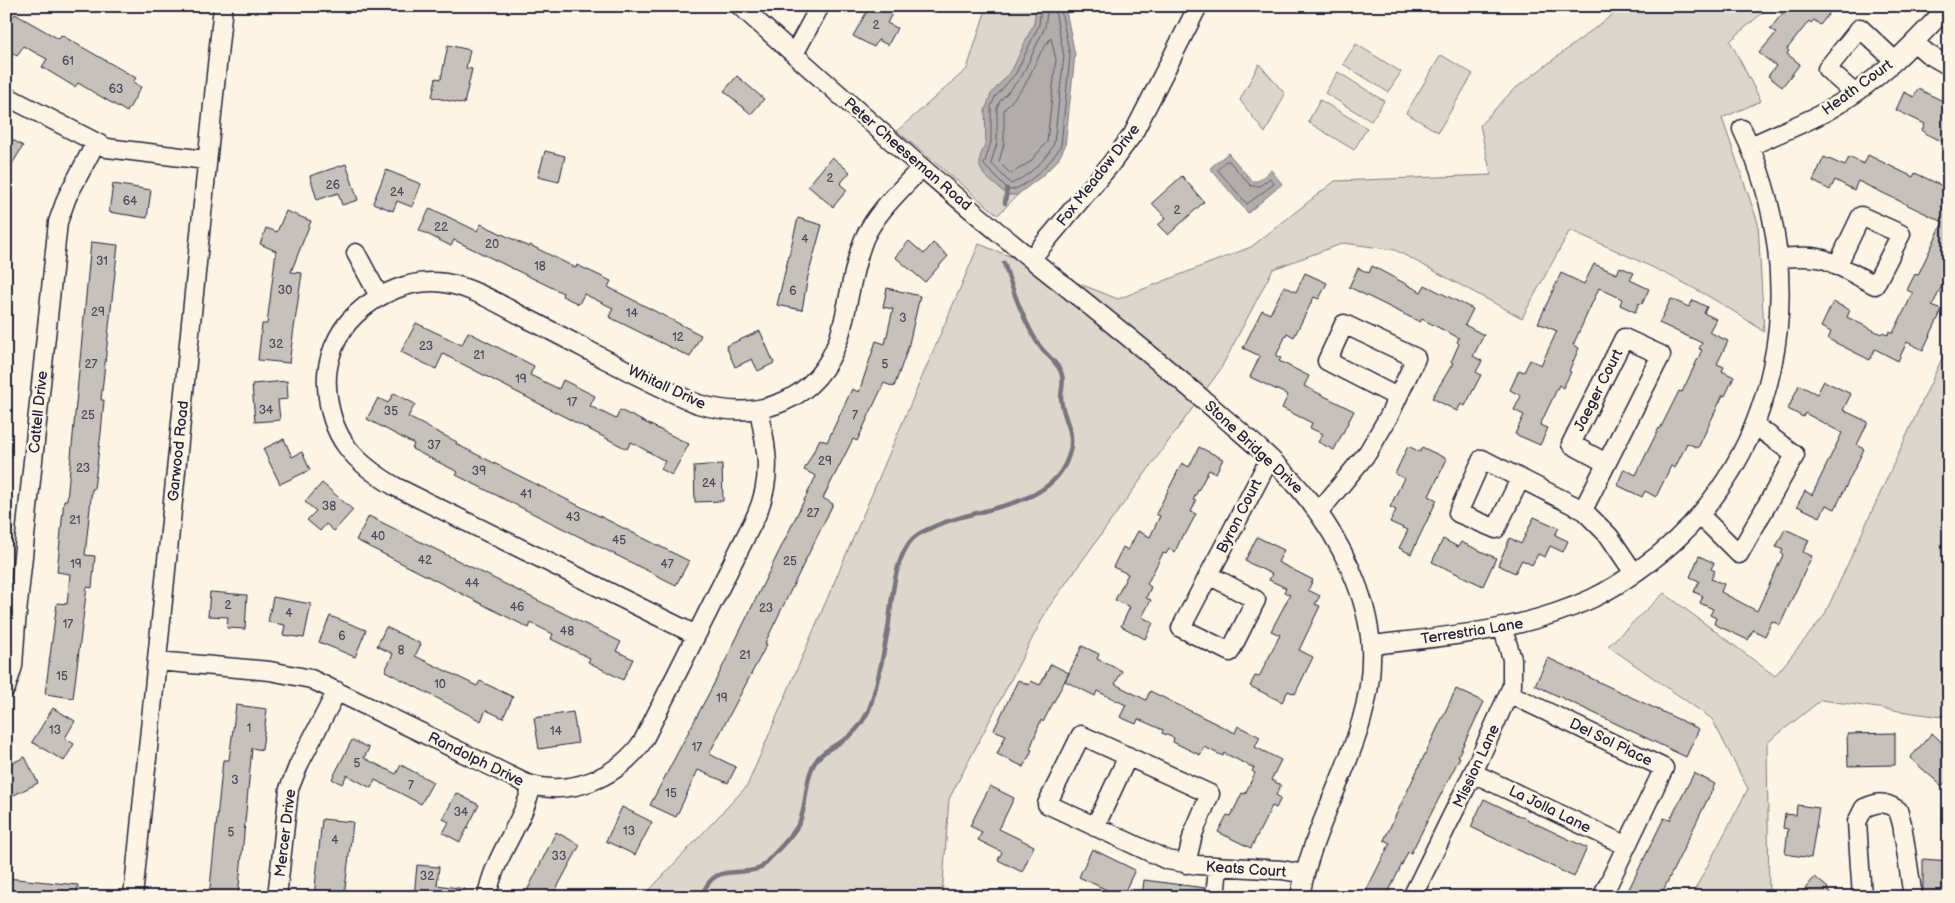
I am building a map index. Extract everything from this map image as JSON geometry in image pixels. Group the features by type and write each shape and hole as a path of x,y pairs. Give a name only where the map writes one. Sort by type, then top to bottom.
{"street":[{"name":"Garwood Road","path":"133,897 223,6"},
{"name":"Peter Cheeseman Road","path":"740,6 920,168 1031,259 1080,296"},
{"path":"794,54 820,6"},
{"name":"Fox Meadow Drive","path":"1031,259 1133,134 1198,6"},
{"name":"Heath Court","path":"1751,146 1818,116 1854,93 1895,61 1948,6"},
{"path":"1854,93 1827,69 1860,28 1895,61"},
{"path":"1914,42 1928,54 1949,66"},
{"path":"6,96 95,144 118,150 206,160"},
{"name":"Terrestria Lane","path":"1370,645 1503,629 1592,599 1634,574 1669,547 1700,515 1730,471 1755,425 1762,408 1772,371 1779,326 1780,258 1770,202 1751,146 1742,129"},
{"name":"Cattell Drive","path":"6,688 13,666 58,222 67,197 95,144"},
{"name":"Whitall Drive","path":"696,635 396,487 369,471 357,460 333,425 329,411 326,381 334,346 341,332 362,308 379,296 405,286 432,282 456,286 482,296 698,404 724,410 759,410 782,403 800,392 817,376 828,362 840,332 857,261 868,232 882,212 920,168"},
{"path":"356,253 379,296"},
{"path":"1780,258 1820,259 1837,266"},
{"name":"Stone Bridge Drive","path":"1080,296 1270,458 1296,484 1318,513 1340,548 1358,590 1366,617 1370,645 1370,688 1364,716 1319,829 1300,897"},
{"path":"1318,513 1368,452 1397,397 1416,358 1344,324 1326,361 1397,397"},
{"name":"Jaeger Court","path":"1583,510 1661,355 1624,338 1571,444 1606,463"},
{"name":"Randolph Drive","path":"157,661 284,672 311,679 532,785 556,788 586,783 604,776 630,758 646,736 762,502 768,475 768,460 759,410"},
{"path":"1700,515 1739,554 1795,455 1755,425"},
{"name":"Byron Court","path":"1209,575 1256,600 1230,652 1181,628 1270,458"},
{"path":"1520,479 1583,510 1609,536 1634,574"},
{"name":"Mission Lane","path":"1412,897 1510,694 1513,668 1503,629"},
{"name":"Mercer Drive","path":"277,897 290,789 296,770 337,690"},
{"name":"Del Sol Place","path":"1510,694 1664,768 1602,897"},
{"name":"Keats Court","path":"1186,864 1192,834 1210,794 1081,735 1047,804 1149,853 1186,864 1282,870 1305,874"},
{"path":"1095,827 1128,756"},
{"name":"La Jolla Lane","path":"1473,773 1626,846"},
{"path":"487,897 496,868 525,809 532,785"},
{"path":"1862,897 1857,822 1864,808 1879,802 1886,802 1898,810 1902,824 1913,897"},
{"path":"1215,897 1218,867"}],"shaded area":[{"path":"987,6 1063,6 1065,146 998,215 897,131 967,69"},
{"path":"1624,6 1770,6 1730,41 1761,101 1722,118 1758,223 1764,332 1694,288 1570,230 1522,318 1395,250 1344,243 1273,269 1220,370 1048,608 949,799 942,897 643,897 747,786 979,244 1118,299 1251,247 1335,181 1491,175 1480,125 1512,91"},
{"path":"1356,44 1401,72 1388,92 1343,64"},
{"path":"1441,55 1473,74 1438,132 1406,113"},
{"path":"1259,64 1285,94 1265,133 1240,100"},
{"path":"1338,72 1384,101 1371,121 1325,93"},
{"path":"1320,100 1367,128 1354,150 1308,122"},
{"path":"1949,343 1949,710 1942,717 1821,700 1767,743 1769,897 1691,897 1748,789 1712,719 1608,646 1664,593 1775,676 1824,616"}],"water":[{"path":"1036,6 1065,6 1075,55 1065,146 1058,160 1042,176 1017,195 1007,195 984,175 980,167 980,157 986,142 985,111 991,94 1012,70 1034,23"},
{"path":"1228,153 1252,181 1258,181 1271,170 1282,184 1248,213 1210,168"}],"building":[{"path":"870,6 896,6 887,23 897,28 888,45 878,40 874,47 853,36"},
{"path":"1788,6 1835,6 1820,25 1814,20 1811,23 1809,21 1787,49 1789,51 1787,54 1800,64 1782,87 1768,76 1776,66 1759,53 1776,33 1770,29"},
{"path":"15,14 59,39 61,35 136,78 133,82 141,87 127,112 78,83 75,87 42,67 47,59 23,46 17,56 6,50 6,28"},
{"path":"448,45 470,50 466,68 472,69 464,104 432,97 436,78 441,79"},
{"path":"737,76 764,99 751,114 724,91"},
{"path":"1918,89 1949,104 1949,145 1922,130 1925,124 1896,110 1904,92 1914,97"},
{"path":"6,136 23,146 6,174"},
{"path":"545,151 565,156 559,182 538,177"},
{"path":"1868,155 1913,177 1915,173 1949,189 1949,272 1932,306 1942,310 1923,350 1907,342 1898,361 1875,349 1870,360 1828,339 1831,332 1821,327 1833,302 1850,310 1847,317 1881,334 1883,332 1888,335 1889,331 1893,333 1913,293 1907,290 1915,274 1918,275 1943,222 1858,181 1854,190 1835,180 1830,190 1813,181 1824,157 1845,166 1849,157 1864,164"},
{"path":"832,157 850,172 840,184 847,190 833,207 808,186"},
{"path":"346,164 358,200 342,205 338,193 317,200 310,176"},
{"path":"386,170 421,184 412,207 397,201 393,211 373,203"},
{"path":"1182,176 1204,202 1168,235 1158,225 1166,218 1152,203"},
{"path":"113,184 151,190 147,218 109,212"},
{"path":"430,208 477,231 481,224 529,247 530,245 576,268 577,265 611,281 608,287 701,335 690,357 609,317 613,308 584,294 579,304 562,296 563,293 454,240 451,246 419,230"},
{"path":"286,211 311,221 291,272 302,273 289,363 258,360 262,324 267,324 276,251 260,244 266,228 277,232"},
{"path":"798,218 822,225 808,276 802,310 777,305"},
{"path":"909,241 924,254 933,243 948,256 925,282 895,257"},
{"path":"91,242 118,245 101,400 104,400 101,433 94,489 92,489 85,555 95,556 92,588 87,587 73,698 45,694 57,603 67,604 70,574 57,572 64,500 67,500"},
{"path":"1594,264 1617,274 1620,267 1634,273 1630,280 1649,289 1642,304 1639,303 1635,312 1620,305 1622,299 1599,288 1573,345 1579,348 1569,371 1571,372 1563,388 1559,385 1540,425 1548,428 1540,445 1515,434 1524,415 1514,410 1521,396 1510,390 1519,370 1524,372 1530,360 1541,365 1557,331 1538,323 1561,273 1584,284"},
{"path":"1372,266 1421,292 1425,285 1473,309 1465,325 1484,335 1473,356 1482,361 1476,372 1481,375 1465,406 1461,404 1457,411 1432,398 1453,363 1451,362 1459,344 1457,342 1459,338 1422,319 1420,322 1349,287 1358,268 1369,273"},
{"path":"1305,273 1327,283 1319,299 1314,297 1294,337 1287,333 1276,356 1281,358 1279,361 1309,376 1304,386 1354,411 1334,450 1318,442 1323,434 1310,428 1312,423 1282,408 1288,395 1250,377 1260,356 1243,348 1262,310 1270,314 1284,286 1296,292"},
{"path":"887,288 920,296 908,348 894,387 884,383 857,441 853,439 823,498 833,504 765,643 767,644 709,754 736,767 728,783 698,770 676,817 650,805 717,678 816,476 804,470 820,439 827,442 852,389 859,392 876,341 885,344 893,309 883,307"},
{"path":"1671,299 1689,307 1693,300 1707,307 1704,313 1716,319 1709,332 1728,341 1717,364 1724,367 1722,371 1734,377 1725,396 1723,395 1698,448 1687,443 1675,468 1671,466 1656,497 1645,491 1642,497 1617,485 1624,469 1636,475 1679,391 1682,392 1702,350 1699,349 1702,343 1659,323"},
{"path":"416,323 462,345 468,332 534,366 530,375 559,389 563,380 595,396 590,406 616,419 620,410 689,444 672,475 661,469 665,461 631,442 627,449 443,354 436,369 401,352"},
{"path":"760,331 774,363 758,371 752,359 735,367 726,346"},
{"path":"287,381 288,399 278,400 280,420 255,422 252,384"},
{"path":"1824,381 1851,394 1843,410 1868,422 1857,445 1864,449 1835,509 1826,505 1820,517 1797,506 1805,491 1812,495 1842,433 1805,413 1803,417 1788,409 1799,385 1817,394"},
{"path":"394,393 415,404 408,417 457,442 456,444 689,561 676,585 456,475 458,472 412,449 414,444 367,419 378,398 388,403"},
{"path":"284,439 292,457 302,452 310,470 280,484 263,449"},
{"path":"1408,446 1420,452 1422,447 1447,459 1429,496 1437,500 1411,554 1399,548 1408,530 1390,522 1396,510 1390,507 1404,478 1395,474"},
{"path":"1199,447 1223,459 1216,473 1209,470 1193,500 1196,501 1191,512 1196,514 1185,535 1183,534 1175,552 1169,549 1166,554 1163,553 1147,584 1151,587 1146,598 1151,600 1142,617 1153,623 1145,639 1121,626 1130,607 1115,600 1128,574 1113,567 1123,547 1128,550 1138,531 1150,537 1160,516 1156,514 1182,463 1189,467"},
{"path":"722,464 723,501 695,502 694,466"},
{"path":"322,483 353,510 334,531 326,524 320,531 307,520 316,511 305,502"},
{"path":"369,516 621,642 616,651 633,659 623,680 588,662 590,658 551,639 553,634 531,623 529,628 356,540"},
{"path":"1534,517 1559,528 1555,535 1568,541 1563,552 1550,546 1545,557 1538,554 1532,565 1522,560 1515,573 1498,565 1510,538 1521,544"},
{"path":"1785,529 1809,540 1803,552 1812,556 1780,625 1772,621 1765,636 1753,630 1748,640 1714,624 1716,618 1710,615 1713,609 1700,603 1703,596 1694,592 1699,581 1690,577 1699,556 1714,563 1711,569 1715,571 1711,579 1724,584 1721,592 1757,611 1783,555 1781,554 1783,550 1776,547"},
{"path":"1257,537 1284,550 1278,562 1313,580 1308,590 1320,596 1315,604 1320,606 1299,650 1313,657 1295,694 1288,691 1282,702 1250,686 1255,676 1259,677 1280,635 1271,631 1290,595 1284,592 1286,588 1269,580 1272,574 1245,561"},
{"path":"1443,539 1458,547 1461,542 1496,558 1483,586 1432,562"},
{"path":"210,592 247,595 245,629 227,628 228,617 208,616"},
{"path":"273,597 311,604 304,638 283,635 285,625 268,622"},
{"path":"330,616 366,630 355,657 319,642"},
{"path":"386,627 421,644 415,656 477,686 480,681 513,697 503,718 486,710 481,721 385,671 393,654 377,646"},
{"path":"1082,646 1099,654 1097,659 1122,671 1115,684 1146,700 1150,691 1235,733 1238,726 1260,737 1255,747 1281,760 1271,780 1281,785 1276,795 1281,798 1276,808 1272,806 1251,848 1218,832 1227,815 1231,816 1242,793 1245,794 1255,773 1252,771 1254,768 1224,753 1223,756 1204,747 1200,755 1173,742 1174,738 1162,733 1163,730 1138,719 1136,724 1120,717 1126,705 1097,691 1095,696 1065,681"},
{"path":"1548,658 1699,729 1686,757 1535,685"},
{"path":"1051,664 1069,673 1043,722 1041,720 1030,749 1032,750 1024,767 997,754 1006,735 994,730 1018,680 1029,685 1031,681 1040,685"},
{"path":"1456,689 1484,702 1458,756 1460,757 1411,853 1408,852 1386,897 1377,897 1366,891 1390,843 1384,840"},
{"path":"236,705 267,709 262,750 252,748 238,897 209,897 223,760 229,760"},
{"path":"53,708 75,721 65,738 74,744 64,761 32,742"},
{"path":"573,712 578,743 539,749 534,718"},
{"path":"1895,733 1895,765 1848,766 1847,734"},
{"path":"1932,733 1949,749 1949,778 1942,786 1910,758"},
{"path":"352,740 369,748 364,758 396,774 401,765 433,782 421,804 375,780 371,788 347,775 342,784 332,779"},
{"path":"25,757 38,783 6,799 6,766"},
{"path":"1694,773 1715,784 1660,897 1625,897 1664,818 1670,820"},
{"path":"990,786 1014,798 999,829 1034,846 1022,872 998,860 1002,852 978,840 982,832 970,826"},
{"path":"456,793 479,805 460,842 443,833 449,822 443,819"},
{"path":"1484,799 1587,848 1574,877 1471,827"},
{"path":"1797,805 1819,808 1811,858 1785,854 1788,829 1783,828 1785,814 1796,815"},
{"path":"622,807 652,822 635,855 606,841"},
{"path":"322,819 353,822 344,897 314,897"},
{"path":"556,832 580,845 552,897 524,897"},
{"path":"1092,849 1135,870 1122,897 1079,877"},
{"path":"1923,859 1949,861 1949,889 1945,888 1945,896 1923,894"},
{"path":"417,865 439,867 437,885 465,889 464,897 414,897"},
{"path":"1815,877 1828,888 1827,890 1834,897 1798,897"},
{"path":"6,878 78,885 77,897 6,897"},
{"path":"1144,880 1205,888 1204,897 1142,897"}],"waterway":[{"path":"1005,203 1007,189"},
{"path":"701,897 706,886 719,875 761,868 793,833 800,821 810,772 818,758 851,735 866,716 871,705 881,664 896,573 911,540 920,533 953,519 1014,503 1033,495 1049,484 1062,470 1070,451 1071,443 1070,430 1061,398 1062,375 1056,364 1040,346 1027,324 1004,263"}]}
